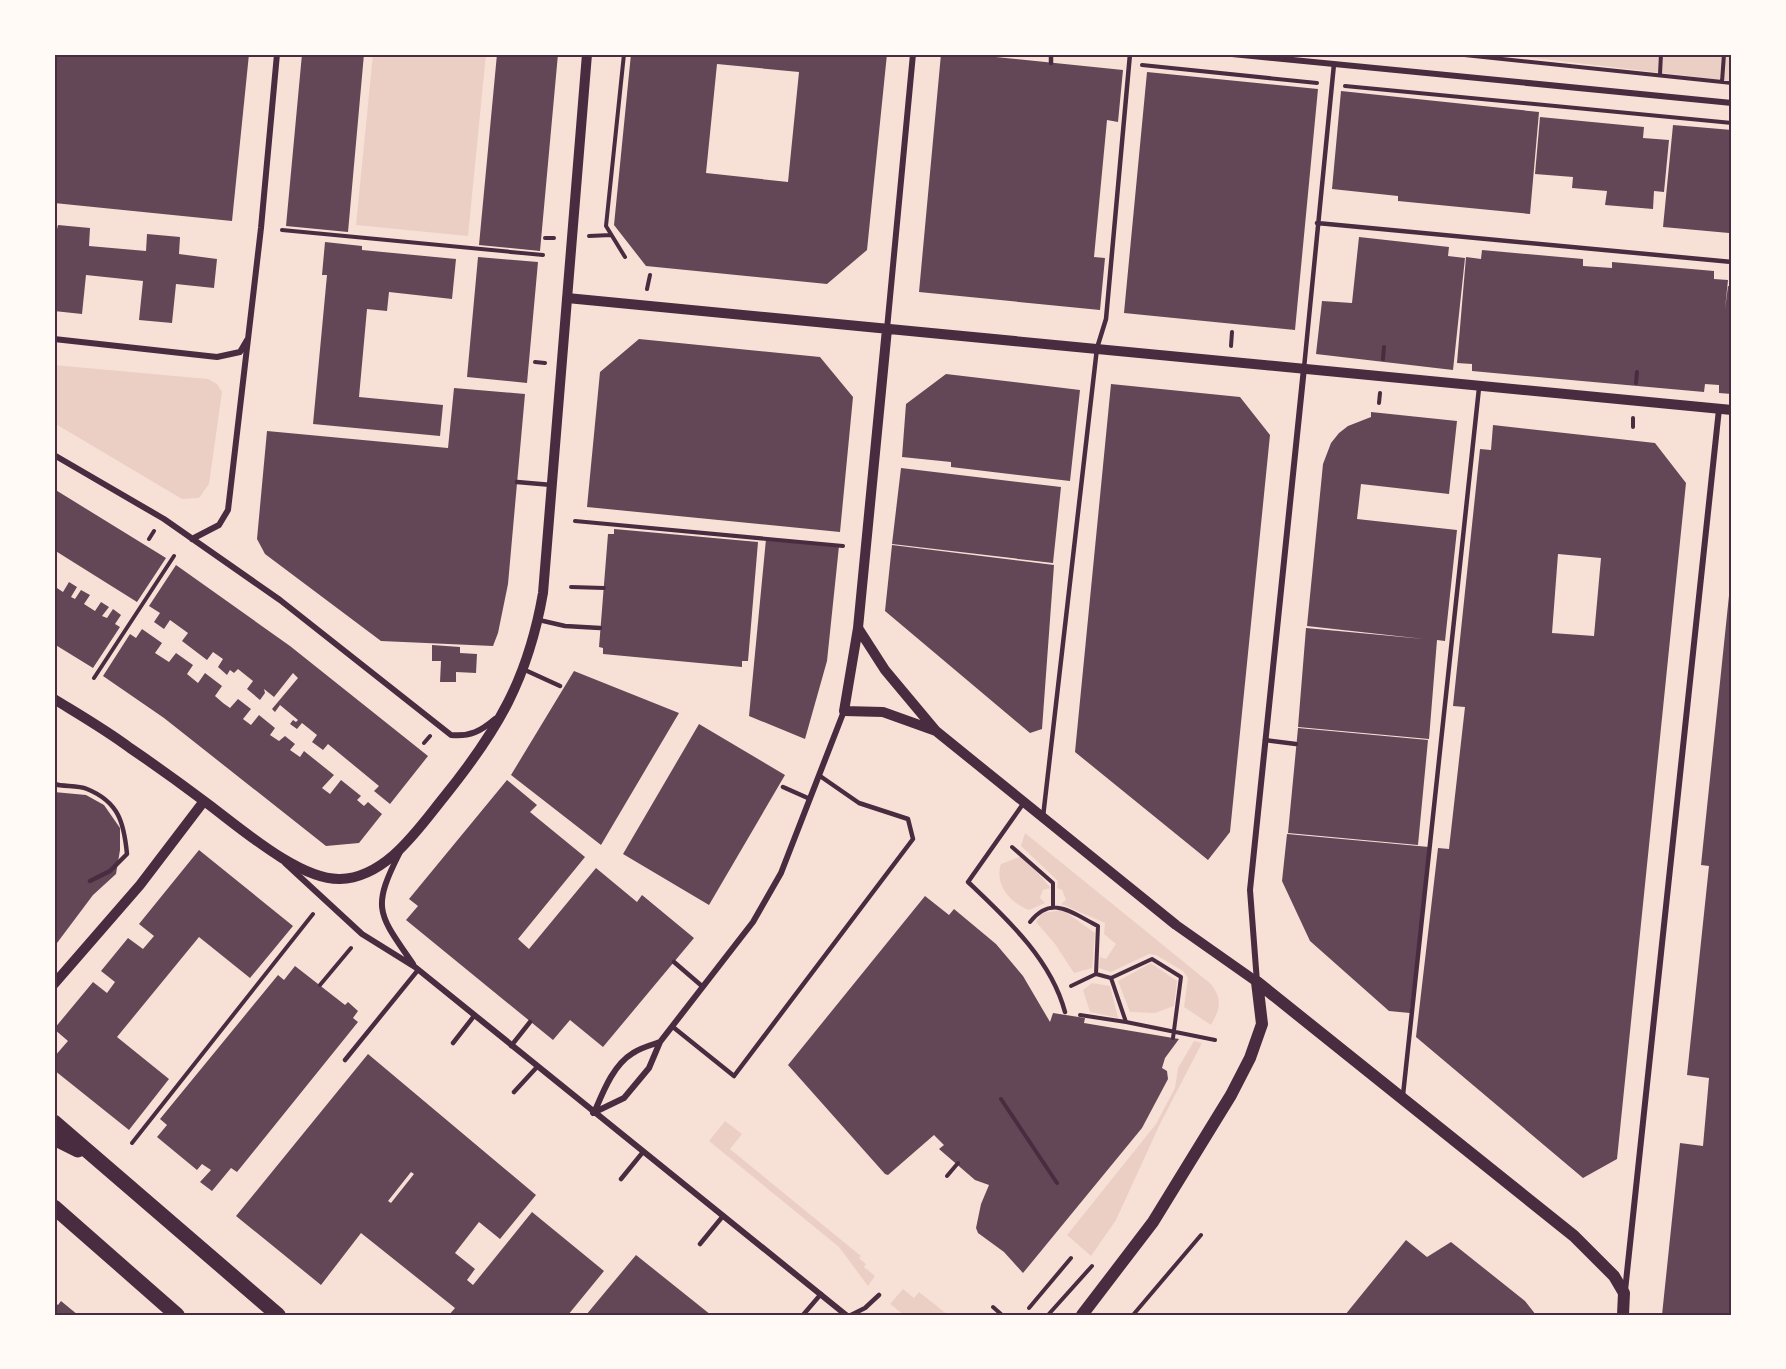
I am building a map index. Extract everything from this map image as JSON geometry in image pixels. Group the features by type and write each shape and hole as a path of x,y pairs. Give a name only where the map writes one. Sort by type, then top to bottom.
{"main road":[{"path":"1257,982 1574,1236 1614,1276 1624,1293 1623,1315"},
{"path":"1082,1315 1153,1222 1231,1095 1250,1058 1262,1024 1257,982"},
{"path":"54,1122 278,1315"},
{"path":"54,1138 95,1157"},
{"path":"54,1207 177,1315"}],"street":[{"path":"192,539 219,525 228,510 249,337 277,54"},
{"path":"416,969 396,939 382,910 380,897 383,885 400,852 467,769 506,711 525,670 539,620 587,54"},
{"path":"593,1113 624,1098 649,1068 660,1042 753,922 781,873 844,711 858,628 913,54"},
{"path":"1232,54 1732,103"},
{"path":"567,298 1732,410"},
{"path":"54,339 217,357 240,351 249,337"},
{"path":"1257,982 1250,890 1304,368"},
{"path":"1624,1293 1719,409"},
{"path":"54,455 128,496 280,600 451,735 464,736 480,732 506,711"},
{"path":"858,628 885,670 936,731 1023,804 1176,925 1257,982"},
{"path":"54,699 121,741 273,853 362,934 416,969 846,1315"},
{"path":"844,711 883,711 936,731"},
{"path":"54,984 140,885 204,801"},
{"path":"273,853 322,876 340,879 366,871 400,852"},
{"path":"593,1113 607,1083 620,1065 633,1053 660,1042"}],"lane":[{"path":"1051,54 1051,63"},
{"path":"1043,819 1097,348 1106,319 1130,54"},
{"path":"1304,368 1334,64"},
{"path":"1317,223 1732,262"},
{"path":"1403,1098 1479,385"},
{"path":"517,482 552,485"},
{"path":"539,620 565,626 600,627"},
{"path":"525,670 560,686"},
{"path":"1265,740 1296,744"},
{"path":"673,1027 734,1076 914,839 908,819 859,803 820,776"},
{"path":"54,784 86,789 108,802 124,823 127,854 110,871 90,881"},
{"path":"783,787 810,799"},
{"path":"1023,804 968,882 1020,934 1043,963 1060,992 1065,1012"},
{"path":"674,962 703,987"},
{"path":"345,1060 416,969"},
{"path":"453,1043 474,1016"},
{"path":"511,1046 530,1022"},
{"path":"514,1092 537,1067"},
{"path":"621,1179 643,1152"},
{"path":"700,1244 723,1216"},
{"path":"803,1315 821,1294"},
{"path":"851,1315 865,1308 879,1295"}],"path":[{"path":"624,54 606,226 625,257"},
{"path":"1455,54 1732,83"},
{"path":"1660,74 1661,54"},
{"path":"1722,82 1724,54"},
{"path":"1130,63 1331,85 1732,123"},
{"path":"282,230 543,255"},
{"path":"575,520 843,546"},
{"path":"94,678 174,556"},
{"path":"570,587 604,588"},
{"path":"999,838 1022,852 1053,883 1053,906"},
{"path":"1020,934 1039,911 1053,906 1064,908 1098,926 1096,974"},
{"path":"132,1143 313,914"},
{"path":"320,986 351,948"},
{"path":"1060,992 1096,974 1111,978 1152,959 1181,977 1173,1038"},
{"path":"1111,978 1126,1022"},
{"path":"1065,1012 1215,1040"},
{"path":"1001,1099 1057,1183"},
{"path":"947,1176 958,1163"},
{"path":"1133,1315 1201,1235"},
{"path":"1029,1308 1071,1258"},
{"path":"1048,1315 1093,1265"},
{"path":"993,1307 1002,1315"}],"shaded area":[{"path":"373,54 486,54 468,236 356,225"},
{"path":"1501,54 1732,54 1732,81 1722,80"},
{"path":"54,365 208,379 217,384 222,392 209,484 199,498 182,499 54,423"},
{"path":"1025,833 1211,984 1219,1004 1211,1025 1184,1007 1188,978 1183,971 1156,955 1149,954 1111,972 1099,968 1100,957 1106,959 1116,944 1104,934 1105,923 1061,904 1066,900 1062,890 1057,888 1058,881 1021,846"},
{"path":"1022,856 1051,888 1043,890 1040,898 1045,903 1029,910 1010,898 1000,879 1001,864"},
{"path":"1063,910 1095,933 1092,968 1074,973 1055,944 1036,922 1042,913"},
{"path":"1151,963 1177,981 1174,1006 1155,1013 1130,1012 1118,981"},
{"path":"1092,983 1110,986 1118,1018 1090,1012 1083,990"},
{"path":"1194,1041 1202,1043 1160,1124 1116,1220 1091,1256 1067,1235 1156,1124 1175,1088 1178,1068"},
{"path":"725,1121 742,1134 730,1149 861,1256 859,1258 866,1264 864,1267 875,1276 868,1286 839,1247 709,1141"},
{"path":"903,1289 914,1298 919,1292 948,1315 904,1315 890,1304"}],"building":[{"path":"54,54 249,54 232,221 54,203"},
{"path":"302,54 364,54 348,232 286,226"},
{"path":"497,54 558,54 540,251 479,245"},
{"path":"631,54 887,54 867,250 827,284 646,266 614,225","holes":["717,64 799,72 788,182 706,173"]},
{"path":"941,54 966,54 1123,70 1118,122 1107,120 1094,257 1105,258 1100,310 919,292"},
{"path":"1147,72 1318,89 1295,330 1124,313"},
{"path":"1341,91 1539,112 1530,214 1398,201 1398,196 1332,189"},
{"path":"1540,117 1644,127 1643,138 1669,140 1664,192 1654,191 1653,209 1605,205 1607,191 1572,188 1573,177 1535,174"},
{"path":"1673,125 1732,130 1732,197 1729,233 1663,227"},
{"path":"58,225 90,228 89,246 146,251 147,234 180,237 179,254 217,259 214,288 176,284 172,323 139,320 143,281 86,275 82,314 54,311 54,242"},
{"path":"1359,237 1449,247 1448,256 1465,258 1453,370 1316,354 1322,301 1352,303"},
{"path":"325,242 362,246 362,250 456,259 452,299 389,292 387,311 367,309 359,397 443,405 440,436 313,424 327,275 322,275"},
{"path":"1482,250 1583,259 1583,266 1612,268 1612,262 1714,271 1714,279 1728,280 1725,309 1728,286 1732,287 1732,394 1719,393 1719,385 1705,384 1704,392 1472,371 1472,364 1457,363 1466,257 1481,259"},
{"path":"478,257 538,262 527,383 467,377"},
{"path":"639,339 820,357 853,397 840,532 587,507 600,372"},
{"path":"946,374 1080,390 1070,481 951,467 951,462 902,457 906,404"},
{"path":"1111,384 1240,397 1270,435 1230,832 1208,860 1075,752"},
{"path":"454,388 525,394 508,584 498,633 493,646 381,641 265,554 257,539 267,431 448,448"},
{"path":"1371,412 1457,421 1449,494 1361,484 1357,519 1457,530 1445,641 1437,640 1429,739 1298,727 1306,628 1424,639 1307,626 1323,464 1331,443 1339,433 1348,426 1371,417"},
{"path":"1493,425 1655,443 1686,483 1617,1159 1583,1178 1416,1037 1438,848 1449,849 1465,707 1453,706 1480,449 1491,450","holes":["1558,554 1601,558 1594,636 1552,633"]},
{"path":"901,468 1061,487 1053,563 892,544"},
{"path":"54,489 166,558 137,602 54,550"},
{"path":"614,529 758,542 748,661 742,661 742,667 603,654 603,648 599,647 608,534 614,534"},
{"path":"766,539 839,546 827,661 805,739 749,716"},
{"path":"892,545 1054,565 1042,729 1030,733 885,611"},
{"path":"176,565 290,646 428,756 390,804 374,791 379,786 328,744 323,750 312,742 317,735 302,723 297,729 290,724 293,720 296,722 298,720 280,705 275,712 272,709 298,678 293,673 274,697 264,689 265,693 260,700 247,689 253,681 238,669 234,673 230,670 227,675 218,667 223,659 213,652 207,660 182,641 188,633 170,620 164,629 154,622 160,613 149,606"},
{"path":"69,582 77,587 71,597 75,599 81,590 90,595 84,604 95,611 101,602 109,607 102,616 107,618 113,609 121,615 115,624 120,627 93,668 54,644 54,586 63,592"},
{"path":"1730,586 1732,1315 1662,1315 1680,1143 1703,1146 1709,1078 1687,1075 1709,866 1701,865"},
{"path":"142,629 162,643 155,653 169,662 176,653 193,665 187,674 198,683 205,673 222,686 215,696 223,703 230,708 238,699 251,709 243,719 251,725 259,715 275,728 270,735 279,741 285,736 295,744 290,750 300,757 304,751 334,775 322,788 330,794 341,780 361,796 357,800 364,806 368,802 382,814 359,843 326,846 164,718 103,676 130,634 136,638"},
{"path":"432,645 460,647 460,653 477,654 476,673 456,672 456,682 440,682 441,661 432,661"},
{"path":"574,671 679,713 601,845 511,775"},
{"path":"699,724 785,775 709,905 623,854"},
{"path":"1298,728 1428,740 1418,845 1288,833"},
{"path":"507,780 537,805 530,812 585,857 518,939 529,949 596,868 637,902 642,895 694,938 603,1047 570,1020 553,1040 406,920 418,906 409,899"},
{"path":"54,792 86,795 104,805 120,828 120,850 116,874 93,895 54,947"},
{"path":"1287,834 1429,847 1410,1013 1389,1011 1310,941 1282,881"},
{"path":"199,850 293,926 250,978 199,937 117,1037 169,1079 129,1130 54,1070 54,1057 68,1041 54,1029 93,982 107,993 115,982 101,971 128,938 143,949 154,936 139,924"},
{"path":"925,896 949,915 954,909 996,944 1023,976 1050,1022 1053,1013 1085,1018 1084,1023 1179,1039 1165,1058 1162,1068 1167,1071 1168,1079 1142,1128 1023,1273 1004,1252 978,1233 976,1228 981,1204 989,1185 975,1180 939,1149 944,1145 934,1135 888,1175 885,1174 788,1065"},
{"path":"295,966 345,1005 348,1002 358,1011 353,1018 358,1022 237,1172 231,1168 212,1191 200,1182 211,1170 202,1164 197,1170 157,1137 167,1125 160,1119 278,975 284,980"},
{"path":"368,1054 536,1195 500,1239 479,1222 455,1253 475,1269 467,1280 473,1285 532,1212 604,1271 568,1315 449,1315 455,1308 361,1233 321,1285 236,1216","holes":["411,1172 414,1174 391,1203 388,1201"]},
{"path":"1406,1240 1427,1257 1451,1242 1525,1301 1536,1315 1345,1315"},
{"path":"636,1255 711,1315 586,1315"},
{"path":"61,1301 78,1315 54,1315 54,1302 58,1305"}]}
